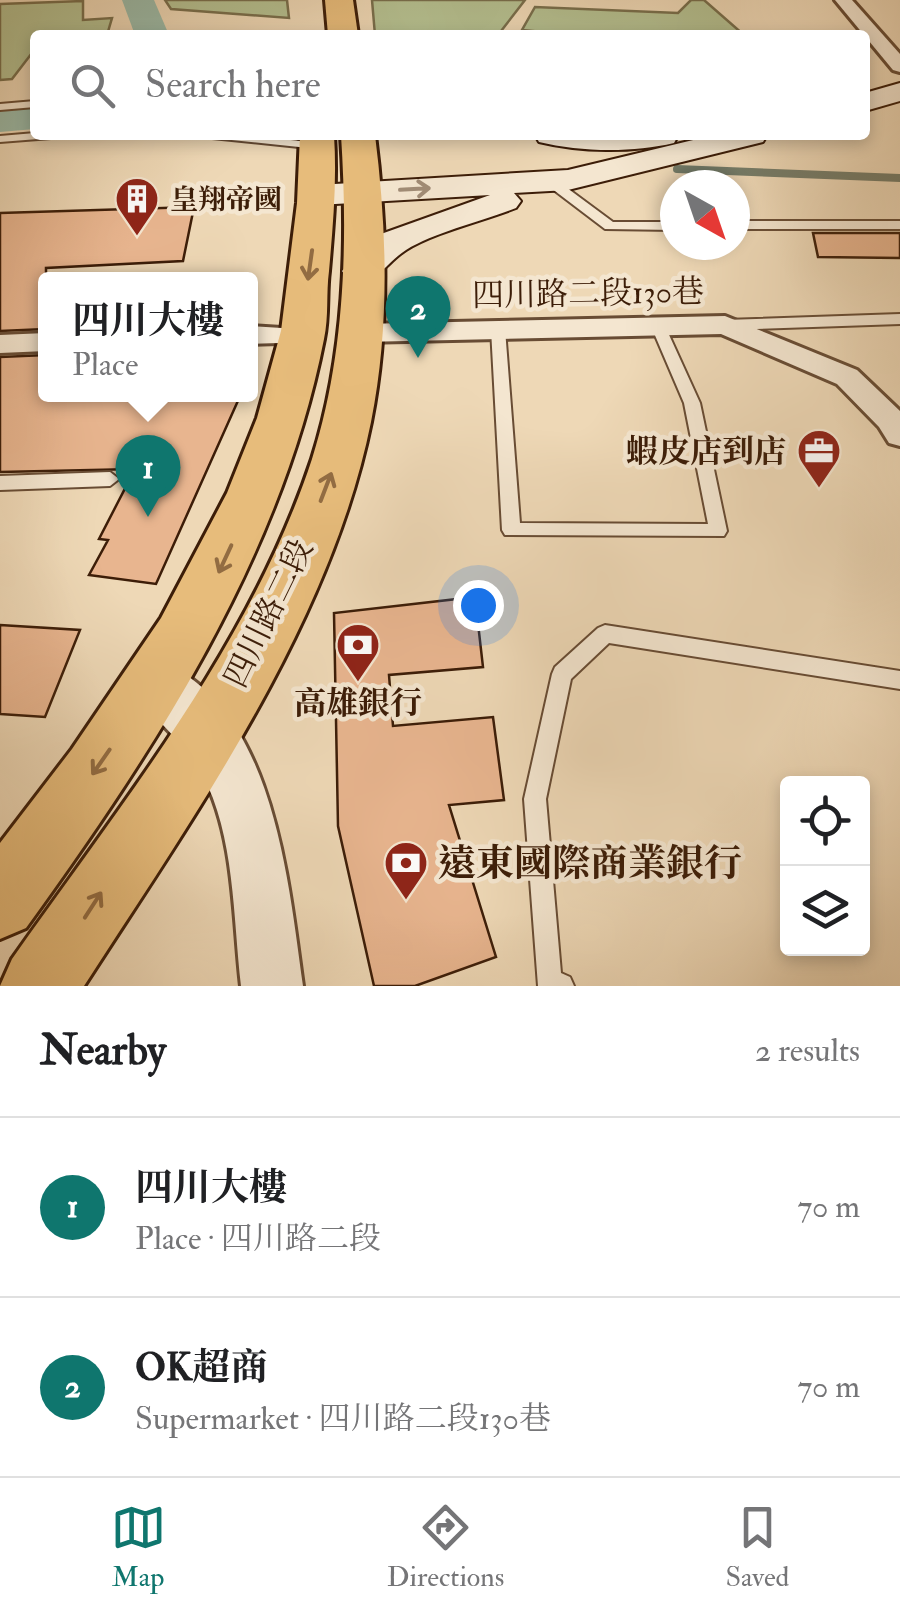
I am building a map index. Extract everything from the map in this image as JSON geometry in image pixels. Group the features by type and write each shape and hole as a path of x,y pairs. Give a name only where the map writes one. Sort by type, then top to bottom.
{"main road":[{"path":"339,0 342,30"},
{"path":"870,76 900,67"},
{"path":"870,101 900,92"},
{"path":"361,165 645,140"},
{"path":"361,271 394,242 421,229 562,182 732,140"},
{"path":"317,161 562,182"},
{"name":"四川路二段","path":"8,880 157,683 211,590 252,504 303,336 317,161"},
{"name":"四川路二段","path":"39,986 207,732 287,589 337,458 361,332 361,165"}],"street":[{"path":"843,0 869,30"},
{"path":"870,32 900,67"},
{"name":"四川路二段130巷","path":"361,332 725,325 848,378 890,419 900,435"},
{"path":"258,335 303,336"},
{"path":"0,344 38,342"},
{"path":"157,683 207,732 238,794 253,858 272,986"}],"lane":[{"path":"0,107 30,104"},
{"path":"0,139 30,137"},
{"path":"232,140 317,161"},
{"path":"562,182 610,226 660,226"},
{"path":"750,226 900,224"},
{"path":"725,325 900,319"},
{"path":"498,329 512,530 718,531 692,404 658,326"},
{"path":"0,483 110,479"},
{"path":"561,986 549,981 535,798 562,674 605,634 900,680"}],"green space":[{"path":"165,0 287,0 289,18 171,9"},
{"path":"372,0 525,0 502,30 375,30"},
{"path":"691,0 704,0 738,30 522,30 535,7 678,13"},
{"path":"83,1 83,20 112,18 108,30 30,30 30,56 12,79 0,80 0,4"}],"building":[{"path":"194,207 183,261 46,268 46,272 38,272 38,329 0,331 0,213"},
{"path":"813,233 900,233 900,258 818,257"},
{"path":"38,355 38,402 237,402 156,584 89,575 108,540 99,539 135,469 0,472 0,357"},
{"path":"475,597 483,667 389,675 393,726 493,717 504,800 449,805 496,957 415,986 374,986 338,826 334,613"},
{"path":"0,625 80,630 45,717 0,714"}],"waterway":[{"path":"138,0 150,30"},
{"path":"0,121 30,118"},
{"path":"677,169 900,178"}],"place":[{"name":"皇翔帝國","path":"137,237"},
{"name":"OK超商","path":"418,358"},
{"name":"蝦皮店到店","path":"819,489"},
{"name":"四川大樓","path":"148,517"},
{"name":"高雄銀行","path":"358,683"},
{"name":"遠東國際商業銀行","path":"406,901"}]}
